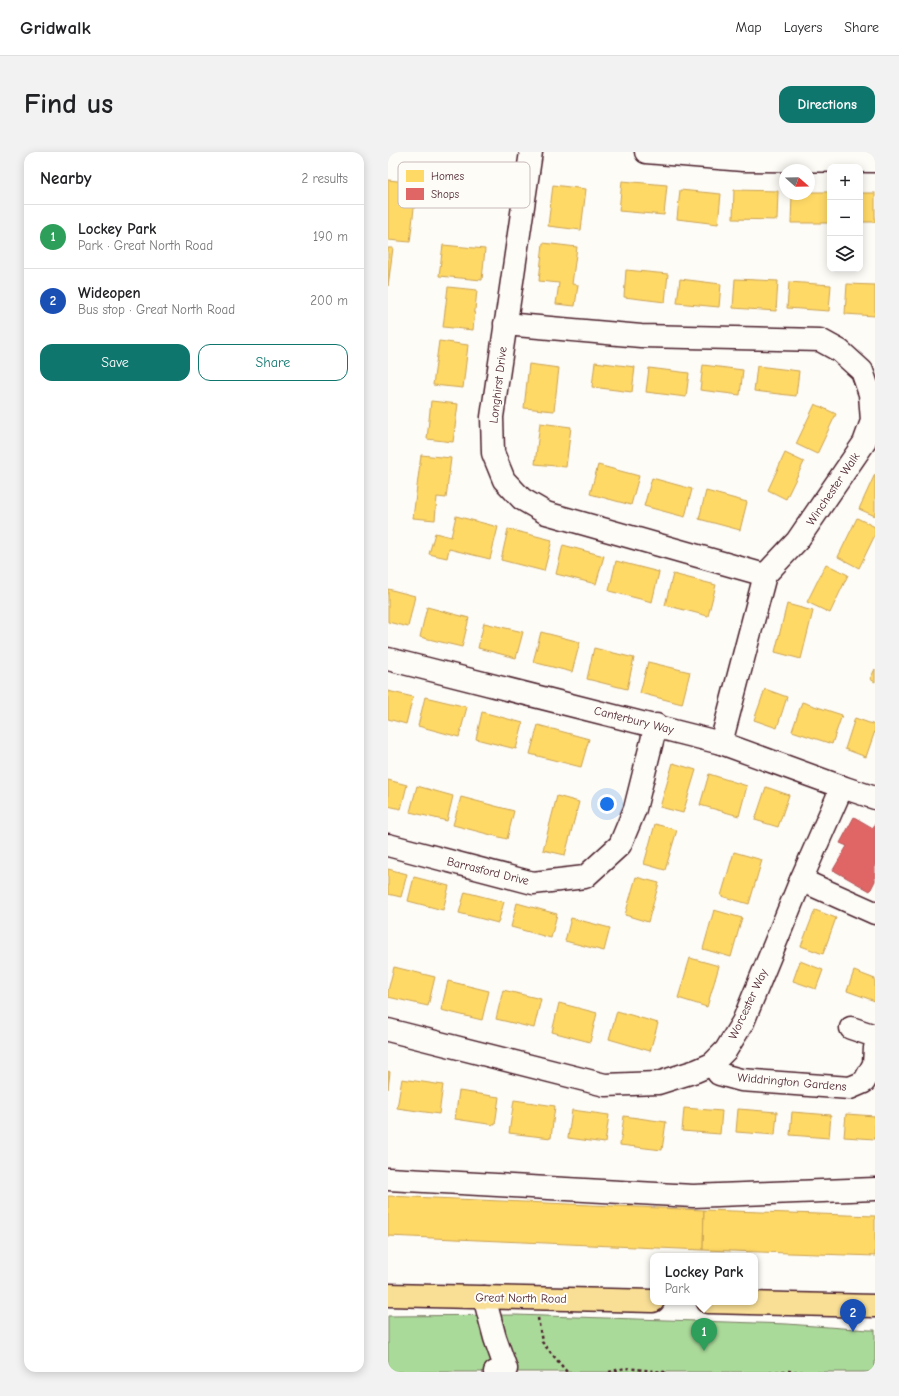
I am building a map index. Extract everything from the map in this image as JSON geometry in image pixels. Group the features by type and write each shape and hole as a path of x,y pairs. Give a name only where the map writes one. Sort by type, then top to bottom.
{"main road":[{"name":"Great North Road","path":"388,1295 650,1301"},
{"path":"758,1303 875,1306"}],"street":[{"name":"Longhirst Drive","path":"529,162 531,152"},
{"path":"646,152 691,154 743,160 875,160"},
{"name":"Longhirst Drive","path":"523,208 492,417 493,454 504,480 522,499 546,513 765,575"},
{"name":"Winchester Walk","path":"505,324 641,336 820,340 840,351 862,371 870,394 872,421 864,443 797,541 765,575 721,742"},
{"name":"Canterbury Way","path":"388,659 721,742 875,798"},
{"name":"Barrasford Drive","path":"388,845 533,883 585,877 620,845 634,809 656,725"},
{"name":"Worcester Way","path":"388,1030 605,1085 658,1083 696,1071 712,1064 726,1050 743,1022 801,880 842,787"},
{"path":"801,880 875,913"},
{"path":"851,1028 875,1036"},
{"name":"Widdrington Gardens","path":"712,1064 719,1074 741,1080 850,1088 864,1082 874,1064 875,1048"},
{"path":"388,1179 693,1196 875,1188"},
{"path":"484,1297 494,1338 506,1369 495,1372"}],"path":[{"path":"534,1298 542,1342 567,1372"},
{"path":"609,1372 625,1368 665,1372"},
{"path":"770,1372 805,1372"}],"green space":[{"path":"515,1315 787,1324 875,1330 875,1372 388,1372 388,1316"}],"building: Homes":[{"path":"388,180 398,181 398,208 414,208 410,242 388,240"},
{"path":"622,181 667,185 664,215 619,211"},
{"path":"553,185 586,189 581,230 548,226"},
{"path":"680,190 721,194 718,224 677,219"},
{"path":"734,190 778,191 777,220 733,219"},
{"path":"815,192 827,192 827,223 791,223 792,200 815,200"},
{"path":"863,193 875,193 875,222 863,222"},
{"path":"543,243 577,247 572,284 578,285 575,306 556,304 559,283 539,281"},
{"path":"443,245 485,249 482,280 439,276"},
{"path":"388,248 393,248 388,286"},
{"path":"626,270 668,274 665,302 624,297"},
{"path":"680,279 721,284 719,307 677,303"},
{"path":"735,279 778,281 776,311 733,308"},
{"path":"789,282 831,285 829,311 787,308"},
{"path":"847,284 875,285 875,316 845,314"},
{"path":"448,287 477,290 473,330 443,327"},
{"path":"439,341 468,345 463,388 433,385"},
{"path":"595,362 635,367 632,392 592,387"},
{"path":"529,364 559,368 554,411 524,408"},
{"path":"703,365 743,370 740,395 700,390"},
{"path":"757,366 799,371 796,396 754,391"},
{"path":"649,368 689,373 686,397 646,392"},
{"path":"431,401 458,404 453,442 427,439"},
{"path":"815,404 836,414 817,454 796,444"},
{"path":"540,423 571,427 566,467 535,464"},
{"path":"785,453 804,462 786,499 768,490"},
{"path":"421,455 451,458 446,498 437,497 435,520 413,518"},
{"path":"598,465 639,476 631,505 590,494"},
{"path":"875,474 875,516 859,509"},
{"path":"652,478 692,489 685,517 644,506"},
{"path":"706,491 747,502 740,530 699,519"},
{"path":"456,516 498,527 490,559 449,549 447,558 429,554 435,533 451,537"},
{"path":"857,518 875,527 875,535 859,568 838,557"},
{"path":"508,529 552,540 544,571 501,560"},
{"path":"563,545 604,556 596,584 556,574"},
{"path":"616,561 659,572 652,602 609,591"},
{"path":"826,564 848,575 830,613 807,602"},
{"path":"673,574 716,585 708,616 665,605"},
{"path":"388,589 415,596 408,627 388,622"},
{"path":"787,604 813,611 801,659 775,652"},
{"path":"427,607 469,618 462,647 420,637"},
{"path":"484,623 523,632 516,658 478,648"},
{"path":"541,632 580,642 572,672 533,662"},
{"path":"594,648 634,658 627,689 587,679"},
{"path":"648,662 690,672 682,704 640,693"},
{"path":"875,669 875,682 870,679"},
{"path":"765,689 787,697 777,728 754,720"},
{"path":"388,691 413,697 406,724 388,719"},
{"path":"425,697 467,707 459,737 418,726"},
{"path":"802,702 842,715 832,744 792,731"},
{"path":"482,712 523,723 516,749 476,739"},
{"path":"855,718 875,725 875,731 866,757 845,749"},
{"path":"538,725 589,739 581,767 530,754"},
{"path":"673,763 696,770 683,813 660,807"},
{"path":"709,774 747,786 739,816 700,805"},
{"path":"388,780 407,785 401,809 388,806"},
{"path":"417,786 453,796 447,821 410,812"},
{"path":"766,787 789,795 778,827 755,820"},
{"path":"557,796 579,802 565,855 543,850"},
{"path":"461,797 514,811 507,839 453,825"},
{"path":"655,824 677,830 665,870 644,864"},
{"path":"734,852 762,860 749,904 721,896"},
{"path":"388,869 407,874 401,897 388,894"},
{"path":"414,877 449,886 443,910 408,901"},
{"path":"636,877 659,883 648,922 625,915"},
{"path":"465,892 504,902 498,923 459,913"},
{"path":"517,903 557,914 551,938 511,927"},
{"path":"714,910 742,918 731,957 703,949"},
{"path":"815,910 836,918 823,954 801,946"},
{"path":"571,918 610,928 604,951 565,941"},
{"path":"690,958 719,966 707,1007 678,998"},
{"path":"800,961 823,970 816,989 793,981"},
{"path":"394,967 435,977 428,1006 388,997"},
{"path":"854,971 875,979 875,1001 847,991"},
{"path":"448,981 489,991 482,1020 441,1010"},
{"path":"503,990 541,999 534,1028 496,1019"},
{"path":"559,1003 597,1013 590,1042 552,1032"},
{"path":"617,1011 658,1023 650,1051 609,1039"},
{"path":"388,1071 390,1072 388,1089"},
{"path":"402,1079 443,1085 439,1114 397,1108"},
{"path":"459,1091 499,1097 495,1125 455,1119"},
{"path":"514,1100 555,1106 551,1138 509,1133"},
{"path":"684,1108 722,1111 720,1134 682,1131"},
{"path":"738,1109 777,1112 775,1135 736,1132"},
{"path":"572,1110 609,1115 605,1143 568,1138"},
{"path":"792,1112 831,1115 829,1138 790,1135"},
{"path":"846,1114 875,1116 875,1139 844,1137"},
{"path":"624,1116 666,1122 662,1150 620,1145"},
{"path":"388,1196 704,1210 703,1250 388,1236"},
{"path":"704,1210 875,1216 875,1256 703,1250"}],"building: Shops":[{"path":"854,817 873,828 875,824 875,881 870,891 833,870 847,846 840,843"}],"place":[{"name":"Wideopen","path":"853,1332"},
{"name":"Lockey Park","path":"704,1351"}]}
